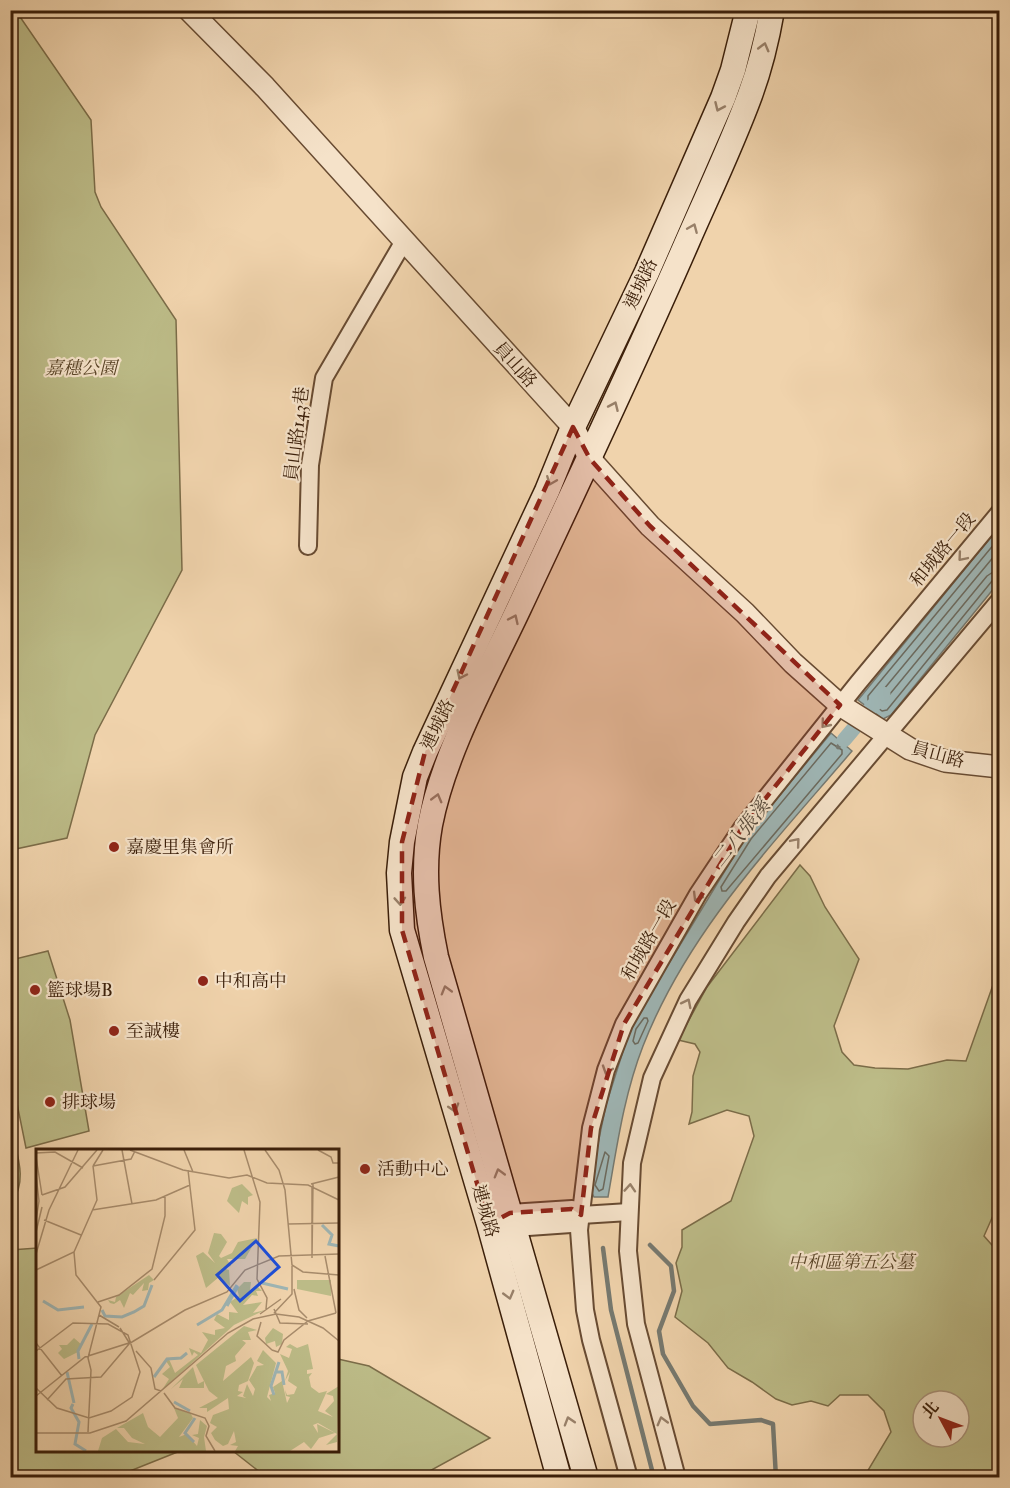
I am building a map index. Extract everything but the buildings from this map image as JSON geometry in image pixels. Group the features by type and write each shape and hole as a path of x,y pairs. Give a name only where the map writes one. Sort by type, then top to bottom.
{"main road":[{"name":"連城路","path":"586,1478 505,1222 402,930 399,873 402,842 415,777 548,491 573,427 647,272 723,98 733,70 748,10"},
{"name":"連城路","path":"559,1478 505,1222 430,929 425,879 430,827 445,770 666,292 751,93 772,10"}],"street":[{"name":"員山路","path":"189,10 259,81 573,427 590,459 650,526 745,613 793,663 844,708 910,749 945,761 999,767"},
{"name":"員山路143巷","path":"308,546 310,465 324,378 404,241"},
{"name":"和城路一段","path":"629,1478 591,1340 585,1310 580,1257 580,1215 591,1128 606,1070 624,1024 698,894 742,828 844,708 999,512"},
{"path":"677,1478 636,1324 628,1251 632,1163 652,1078 688,1000 736,922 768,876 884,733 999,600"},
{"path":"505,1222 571,1224 580,1215 628,1212"}],"highlighted area":[{"path":"573,427 590,459 650,526 840,705 742,828 624,1024 591,1128 581,1215 572,1209 510,1213 489,1224 402,930 402,842 425,752"}],"green space":[{"name":"嘉穗公園","path":"10,11 16,11 91,120 95,192 101,207 176,320 182,570 95,735 67,838 11,850"},
{"name":"中和區第五公墓","path":"800,865 810,876 825,907 859,959 834,1026 842,1052 854,1065 908,1069 947,1060 966,1061 999,968 999,1202 984,1236 999,1253 999,1477 864,1477 891,1432 884,1411 868,1395 840,1395 828,1406 811,1401 792,1405 776,1399 728,1368 708,1343 675,1317 682,1291 676,1263 682,1247 682,1230 731,1201 754,1136 749,1116 727,1110 689,1124 692,1112 693,1076 700,1052 695,1044 678,1040 707,987"},
{"name":"排球場","path":"48,951 70,1020 89,1131 26,1148 11,1074 11,960"},
{"path":"11,1127 20,1166 20,1176 16,1194 11,1203"},
{"path":"36,1248 36,1452 178,1452 115,1477 11,1477 11,1250"},
{"path":"339,1359 369,1366 490,1438 417,1478 266,1477 234,1452 339,1452"}],"water":[{"path":"999,527 999,582 891,715 883,719 858,700"},
{"path":"831,733 852,751 735,890 684,964 662,1004 636,1064 622,1121 608,1197 594,1197 589,1187 606,1105 631,1026 746,836"}],"waterway":[{"name":"二八張溪","path":"844,740 883,694"},
{"name":"二八張溪","path":"838,747 844,740"},
{"path":"650,1245 671,1266 674,1291 659,1331 663,1354 693,1406 710,1424 761,1420 773,1424 776,1478"},
{"path":"603,1248 611,1310 654,1478"}],"place":[{"name":"嘉慶里集會所","path":"114,847"},
{"name":"中和高中","path":"203,981"},
{"name":"籃球場B","path":"35,990"},
{"name":"至誠樓","path":"114,1031"},
{"name":"排球場","path":"50,1102"},
{"name":"活動中心","path":"365,1169"}]}
